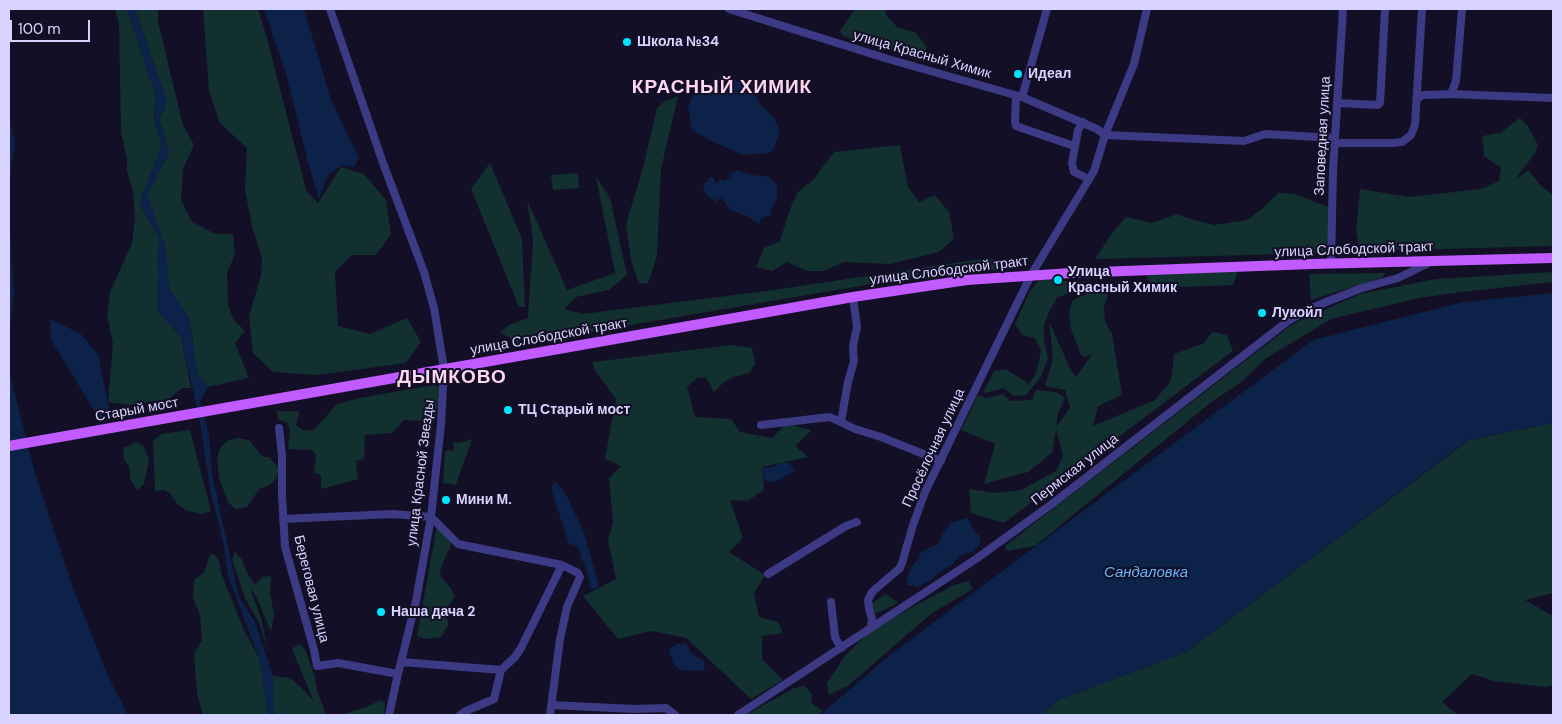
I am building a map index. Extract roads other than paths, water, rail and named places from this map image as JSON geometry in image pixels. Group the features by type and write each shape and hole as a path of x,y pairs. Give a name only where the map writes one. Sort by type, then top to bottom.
{"main road":[{"name":"улица Слободской тракт","path":"270,400 853,297 967,280 1031,275 1553,258"},
{"name":"Старый мост","path":"9,446 270,400"}],"street":[{"name":"улица Красной Звезды","path":"330,9 383,162 424,272 434,308 444,369 441,424 430,516 416,601 389,715"},
{"name":"улица Красный Химик","path":"729,9 888,59 1019,96 1083,122 1105,135"},
{"path":"1047,9 1019,96 1015,122 1018,127 1074,146"},
{"name":"Просёлочная улица","path":"871,628 872,619 868,608 868,600 872,592 900,568 925,492 1031,275 1089,179 1134,64 1147,9"},
{"name":"Заповедная улица","path":"1331,264 1335,141 1343,9"},
{"path":"1337,103 1378,105 1380,103 1385,9"},
{"path":"1105,135 1244,141 1265,134 1383,144 1402,142 1408,139 1415,125 1422,9"},
{"path":"1452,94 1457,74 1462,9"},
{"path":"1417,100 1420,96 1425,95 1452,94 1553,98"},
{"path":"1083,122 1078,130 1074,146 1072,169 1076,174 1089,179"},
{"name":"Пермская улица","path":"738,715 976,559 1052,504 1288,321 1326,302 1362,288 1398,278 1433,261"},
{"path":"841,422 854,361 857,327 853,297"},
{"path":"761,425 826,417 941,461"},
{"name":"Береговая улица","path":"279,428 282,455 285,547 317,666 338,663 398,674"},
{"path":"283,519 393,514 430,516 458,544 562,565 578,573 580,577 567,607 560,639 550,715"},
{"path":"768,574 846,526 857,522"},
{"path":"460,715 494,699 501,670 515,657 521,648 562,565"},
{"path":"831,602 835,637 841,648"},
{"path":"401,662 501,670"},
{"path":"551,705 634,709 666,708 675,715"}],"water":[{"path":"127,9 135,9 167,102 159,119 169,152 147,194 166,251 169,287 190,320 197,374 208,387 200,401 209,435 212,474 239,597 255,622 273,676 273,706 276,715 268,715 260,660 228,576 224,546 210,489 200,422 181,337 157,310 159,238 139,203 162,145 154,119 156,96"},
{"path":"264,9 304,9 331,100 359,158 354,167 342,165 328,175 319,199 286,74"},
{"path":"719,77 749,84 761,106 774,117 780,132 774,148 769,153 743,155 711,141 692,130 688,107 694,93 708,87"},
{"path":"9,117 15,144 9,183"},
{"path":"736,170 753,175 771,177 777,185 777,199 771,209 771,214 769,217 767,216 760,220 761,223 758,224 749,217 731,210 721,198 718,199 717,203 705,193 703,188 706,182 709,181 708,178 712,177 714,183 717,183 720,179 729,180 732,178 731,173 735,173"},
{"path":"9,214 14,294 9,334"},
{"name":"Сандаловка","path":"1553,293 1553,423 1468,440 1186,652 1058,700 1042,715 820,715 891,654 1313,340 1464,302"},
{"path":"50,319 81,334 98,355 110,413 104,418 98,417 51,340"},
{"path":"9,371 35,473 71,582 108,676 127,715 9,715"},
{"path":"785,461 795,470 777,481 769,482 764,480 762,468 773,467"},
{"path":"555,481 565,493 584,532 598,588 591,589 584,562 578,558 581,558 581,554 577,546 569,544 551,488"},
{"path":"967,518 972,524 972,529 980,536 980,545 972,552 960,556 931,580 918,587 906,585 909,572 914,563 919,559 920,553 932,546 938,545 941,535 951,523"},
{"path":"686,643 691,653 704,661 705,668 702,671 681,670 674,665 669,650 676,644"}],"place":[{"name":"Школа №34","path":"627,42"},
{"name":"Идеал","path":"1018,74"},
{"name":"Улица Красный Химик","path":"1058,280"},
{"name":"Лукойл","path":"1262,313"},
{"name":"ТЦ Старый мост","path":"508,410"},
{"name":"Мини М.","path":"446,500"},
{"name":"Наша дача 2","path":"381,612"}],"district":[{"name":"КРАСНЫЙ ХИМИК","path":"722,88"},
{"name":"ДЫМКОВО","path":"452,378"}]}
